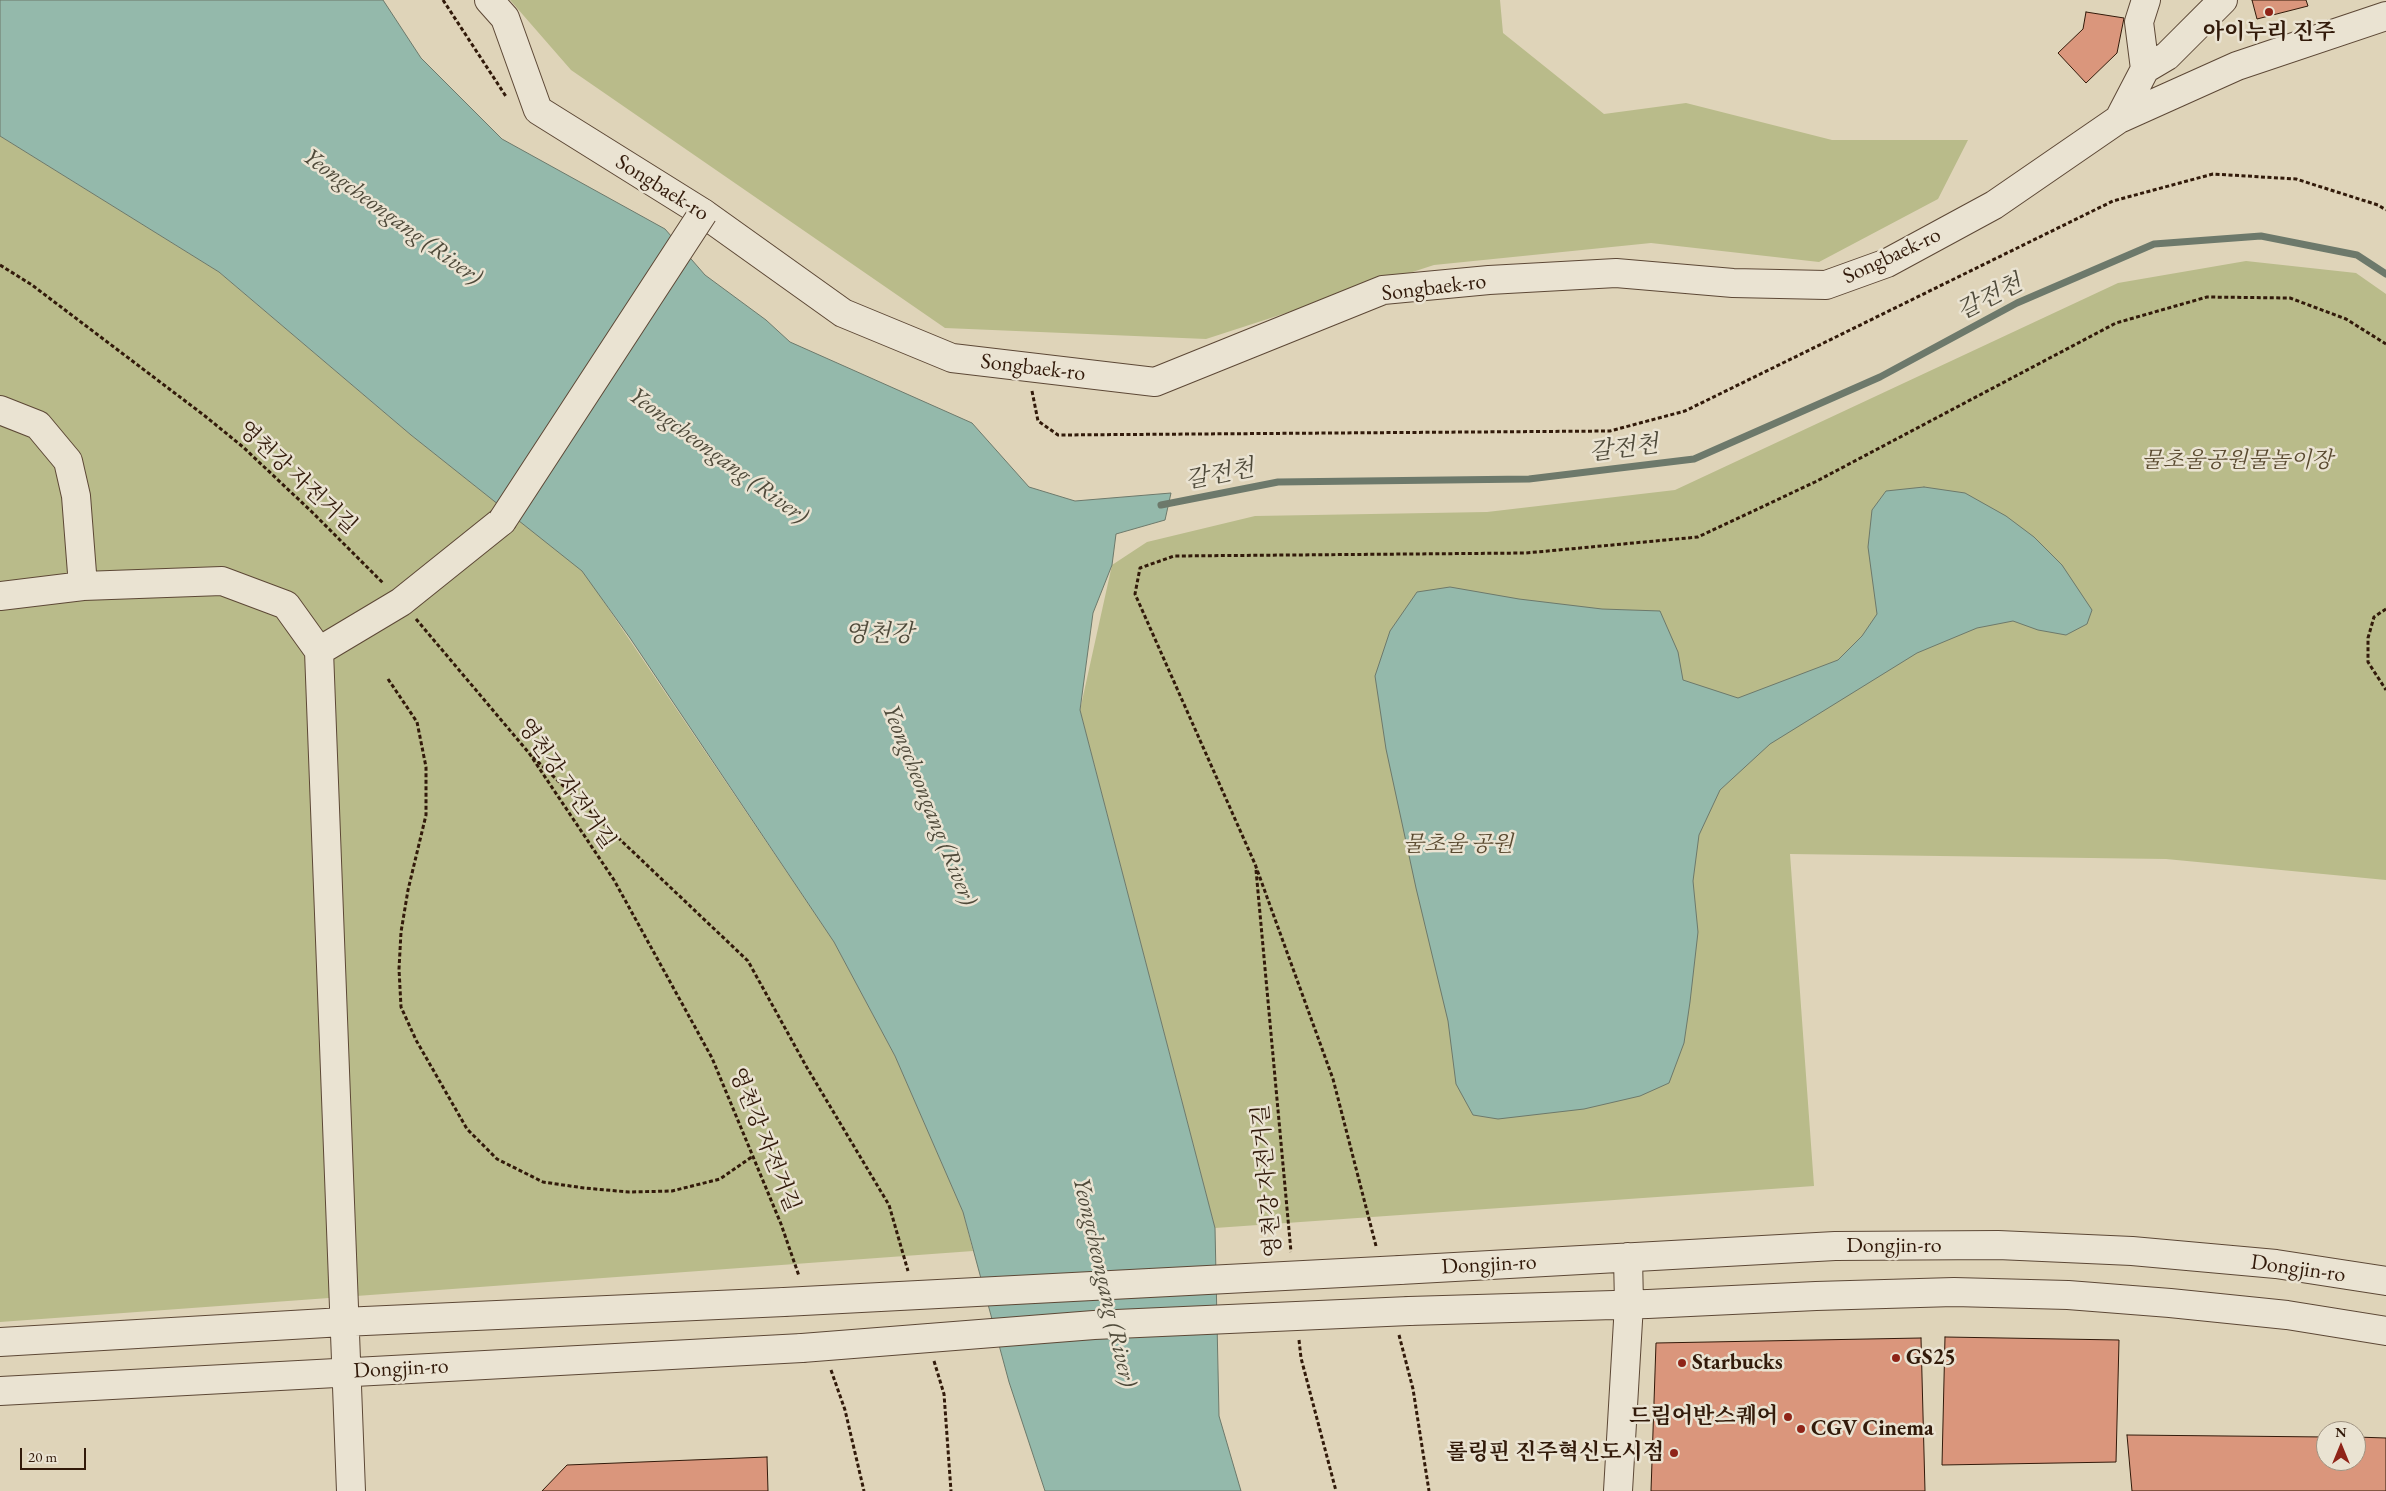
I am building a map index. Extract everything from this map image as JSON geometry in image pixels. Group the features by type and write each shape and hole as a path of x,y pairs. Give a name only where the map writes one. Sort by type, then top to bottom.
{"street":[{"name":"Songbaek-ro","path":"489,0 505,18 538,110 703,213 843,313 952,358 1155,382 1383,290 1489,280 1616,273 1733,283 1826,285 1887,263 1994,205 2119,119 2237,66 2386,16"},
{"path":"2145,69 2139,22 2146,0"},
{"path":"2119,119 2145,69 2167,56 2223,0"},
{"path":"318,651 401,602 502,522 703,213"},
{"path":"0,410 38,425 68,461 76,496 83,586"},
{"path":"0,596 83,586 222,581 286,605 318,651 351,1491"},
{"name":"Dongjin-ro","path":"343,1322 784,1302 1835,1246 1998,1246 2132,1251 2276,1264 2386,1282"},
{"path":"1618,1491 1629,1304 1628,1257"},
{"name":"Dongjin-ro","path":"0,1391 802,1348 1094,1325 1404,1321 1629,1304 1954,1292 2068,1295 2170,1303 2287,1315 2386,1331"},
{"path":"0,1342 343,1322"}],"path":[{"path":"1028,368 1038,421 1058,435 1610,431 1685,411 2113,201 2213,174 2296,179 2378,205 2386,210"},
{"name":"영천강 자전거길","path":"0,265 32,284 206,416 243,448 312,512 401,602 529,753 614,880 708,1049 781,1224 800,1280"},
{"path":"1378,1254 1333,1079 1255,864 1135,594 1140,568 1174,556 1526,553 1698,537 1815,482 2116,323 2207,297 2290,298 2346,319 2386,344"},
{"path":"2386,609 2374,617 2368,638 2368,662 2386,690"},
{"path":"388,678 417,722 426,767 426,815 408,890 401,932 399,969 401,1007 416,1040 467,1129 496,1159 543,1182 584,1188 629,1192 672,1191 720,1179 753,1156"},
{"path":"529,753 748,961 806,1066 889,1205 911,1281"},
{"name":"영천강 자전거길","path":"1255,864 1292,1260"},
{"path":"1404,1321 1429,1491"},
{"path":"1299,1338 1301,1358 1336,1491"},
{"path":"933,1356 944,1394 950,1491"},
{"path":"829,1363 845,1410 864,1491"}],"green space":[{"path":"510,0 1500,0 1503,33 1604,114 1686,103 1832,140 1968,140 1938,199 1819,262 1651,243 1434,265 1206,339 945,328 571,70"},
{"path":"0,136 219,272 411,435 583,571 834,942 895,1056 963,1212 973,1251 0,1322"},
{"name":"물초울 공원","path":"2246,261 2356,273 2386,294 2386,880 2166,859 1790,854 1814,1186 1215,1228 1080,710 1112,565 1147,542 1255,516 1487,512 1675,490 2118,283"}],"water":[{"name":"영천강","path":"0,0 383,0 421,58 502,139 665,229 705,275 766,320 790,342 972,423 1029,487 1075,501 1171,493 1165,520 1116,534 1112,565 1093,613 1080,710 1215,1228 1219,1416 1241,1491 1045,1491 1009,1382 963,1212 895,1056 834,942 630,638 582,571 411,435 219,272 0,136"},
{"path":"1924,487 1965,493 2006,516 2034,537 2062,565 2092,610 2087,624 2066,635 2038,630 2013,621 1977,628 1917,653 1770,744 1720,790 1699,835 1693,881 1698,932 1690,1002 1684,1043 1669,1083 1640,1096 1584,1109 1498,1119 1473,1115 1456,1084 1448,1021 1416,888 1386,749 1375,676 1390,631 1417,592 1450,587 1519,599 1602,609 1660,611 1678,652 1683,680 1738,698 1838,660 1862,636 1877,614 1868,547 1872,510 1886,491"}],"building":[{"name":"아이누리 진주","path":"2252,0 2306,0 2308,6 2257,19"},
{"path":"2086,12 2124,18 2117,53 2086,83 2058,53 2083,29"},
{"path":"1945,1337 2119,1340 2116,1462 1942,1465"},
{"name":"드림어반스퀘어","path":"1921,1338 1925,1491 1651,1491 1656,1343"},
{"path":"2127,1435 2316,1437 2316,1471 2366,1471 2366,1437 2386,1438 2386,1491 2132,1491"},
{"path":"767,1457 768,1491 542,1491 567,1465"}],"waterway":[{"name":"갈전천","path":"1161,505 1278,482 1529,479 1694,459 1880,377 2017,303 2154,244 2261,236 2357,255 2386,274"}],"place":[{"name":"아이누리 진주","path":"2269,12"},
{"name":"GS25","path":"1896,1358"},
{"name":"Starbucks","path":"1682,1363"},
{"name":"드림어반스퀘어","path":"1788,1417"},
{"name":"CGV Cinema","path":"1801,1429"},
{"name":"롤링핀 진주혁신도시점","path":"1674,1453"}],"water label":[{"name":"Yeongcheongang (River)","path":"392,217"},
{"name":"Yeongcheongang (River)","path":"718,456"},
{"name":"Yeongcheongang (River)","path":"929,805"},
{"name":"Yeongcheongang (River)","path":"1104,1282"}],"park label":[{"name":"물초울공원물놀이장","path":"2237,461"}]}
